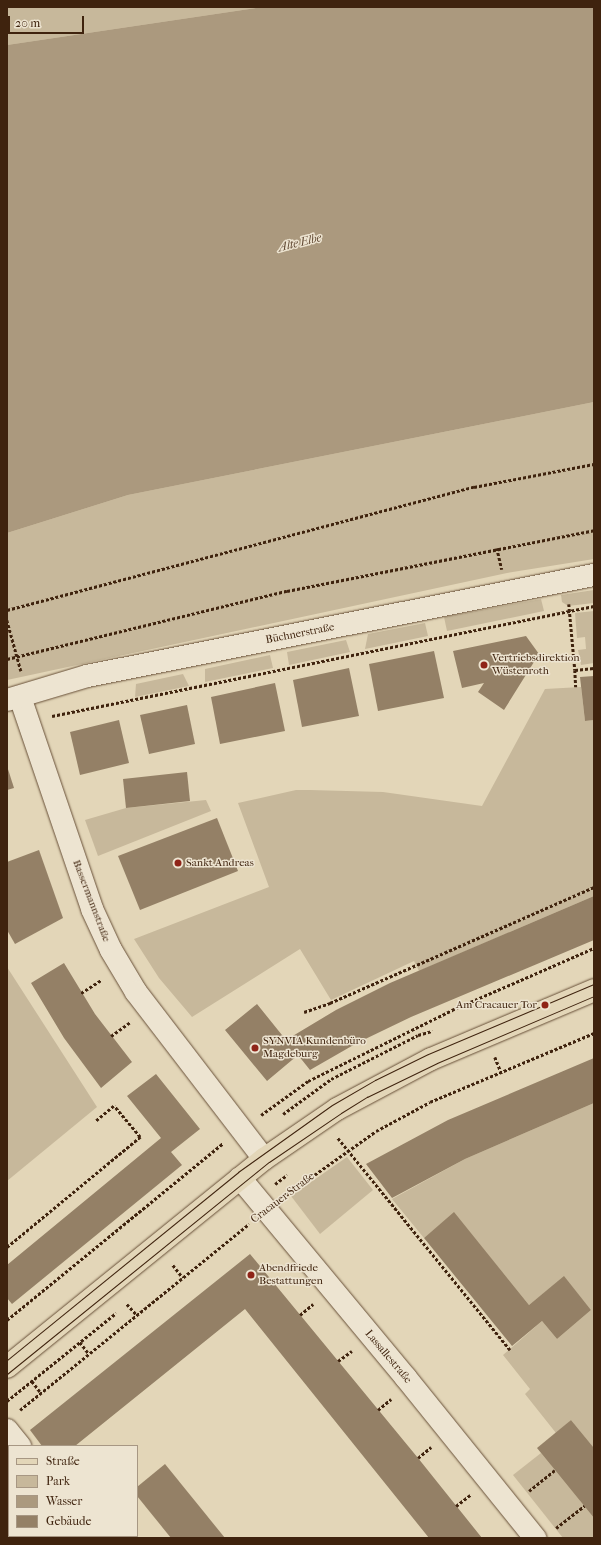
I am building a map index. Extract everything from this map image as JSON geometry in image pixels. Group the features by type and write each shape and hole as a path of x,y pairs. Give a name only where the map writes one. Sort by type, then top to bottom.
{"main road":[{"path":"8,1365 264,1159 337,1109 431,1059 594,990"}],"street":[{"name":"Büchnerstraße","path":"13,698 87,676 594,575"},
{"name":"Bassermannstraße","path":"13,698 28,721 92,910 111,950 136,992 264,1159"},
{"name":"Lassallestraße","path":"240,1178 260,1204 406,1378 544,1534"},
{"path":"11,1422 20,1445"}],"path":[{"path":"7,610 474,487 594,464"},
{"path":"7,659 287,591 594,530"},
{"path":"567,580 576,687"},
{"path":"28,721 594,606"},
{"path":"7,620 17,656"},
{"path":"575,670 594,668"},
{"path":"304,1012 330,1003 594,888"},
{"name":"Cracauer Straße","path":"260,1204 348,1151 376,1131 430,1102 594,1033"},
{"path":"489,1061 503,1056"},
{"path":"7,1247 140,1137 114,1106 96,1121"},
{"path":"344,1133 337,1137 464,1290 510,1350"},
{"name":"Cracauer Straße","path":"11,1422 41,1393 183,1278 293,1170"},
{"path":"173,1265 183,1278"},
{"path":"300,1315 316,1302"},
{"path":"127,1304 137,1315"},
{"path":"489,1324 492,1321"},
{"path":"80,1342 89,1354"},
{"path":"338,1361 354,1349"},
{"path":"32,1381 41,1393"},
{"path":"378,1410 393,1397"},
{"path":"418,1458 432,1445"},
{"path":"525,1494 555,1470"},
{"path":"456,1506 472,1494"},
{"path":"544,1534 584,1506"}],"green space":[{"path":"7,7 263,7 7,45"},
{"path":"594,402 594,559 507,573 7,680 7,533 128,495"},
{"path":"594,590 594,603 568,606 562,602 561,595"},
{"path":"541,599 544,611 447,631 444,617"},
{"path":"594,611 594,663 581,665 578,650 586,649 585,637 577,638 575,613"},
{"path":"425,623 428,636 365,649 368,634"},
{"path":"346,640 350,652 289,665 287,652"},
{"path":"270,655 273,668 205,682 205,669"},
{"path":"183,674 189,686 135,697 136,684"},
{"path":"581,687 585,721 594,720 594,896 419,971 414,961 331,1000 300,949 192,1017 159,978 134,939 269,887 238,803 296,790 310,790 383,792 482,806 545,689"},
{"path":"206,800 211,811 98,856 85,820 126,808"},
{"path":"7,967 97,1107 7,1181"},
{"path":"594,1103 594,1448 571,1420 556,1433 525,1394 530,1389 503,1355 542,1321 557,1339 591,1310 564,1277 529,1305 454,1213 424,1238 392,1199 465,1159"},
{"path":"347,1157 373,1190 320,1234 291,1196"},
{"path":"541,1453 594,1518 594,1538 563,1538 513,1475"}],"water":[{"name":"Alte Elbe","path":"263,7 594,7 594,402 128,495 7,533 7,45"}],"building":[{"path":"526,636 539,654 504,710 478,692 484,683 462,688 453,651"},
{"path":"434,651 444,698 378,711 369,664"},
{"path":"349,668 359,716 302,727 293,680"},
{"path":"594,676 594,720 585,721 580,677"},
{"path":"275,683 285,731 220,744 211,697"},
{"path":"187,705 195,744 149,754 140,715"},
{"path":"119,720 129,763 80,775 70,732"},
{"path":"7,766 14,788 7,790"},
{"path":"187,772 190,801 126,808 123,779"},
{"name":"Sankt Andreas","path":"217,818 238,871 140,910 118,856"},
{"path":"39,850 63,918 15,944 7,930 7,862"},
{"path":"594,896 594,940 411,1017 357,1043 310,1070 298,1055 267,1081 225,1030 257,1004 286,1040 336,1010 390,983"},
{"path":"64,963 95,1014 132,1062 101,1088 64,1038 31,983"},
{"path":"594,1058 594,1103 465,1159 392,1198 366,1164 448,1120"},
{"path":"156,1074 200,1129 171,1152 182,1165 12,1304 7,1298 7,1265 161,1138 127,1096"},
{"path":"454,1212 529,1305 564,1276 591,1310 557,1339 542,1321 512,1346 424,1238"},
{"path":"250,1254 482,1538 429,1538 245,1309 76,1445 41,1445 30,1430"},
{"path":"571,1420 594,1448 594,1518 537,1448"},
{"path":"165,1464 225,1538 171,1538 138,1497 138,1486"},
{"path":"7,1481 8,1537 53,1538 7,1538"}],"tram line":[{"path":"7,1360 238,1172 332,1105 375,1080 428,1054 594,984"},
{"path":"7,1374 269,1162 341,1113 367,1097 437,1063 594,996"}],"place":[{"name":"Vertriebsdirektion Wüstenroth","path":"484,665"},
{"name":"Sankt Andreas","path":"178,863"},
{"name":"Am Cracauer Tor","path":"545,1005"},
{"name":"SYNVIA Kundenbüro Magdeburg","path":"255,1048"},
{"name":"Abendfriede Bestattungen","path":"251,1275"}]}
